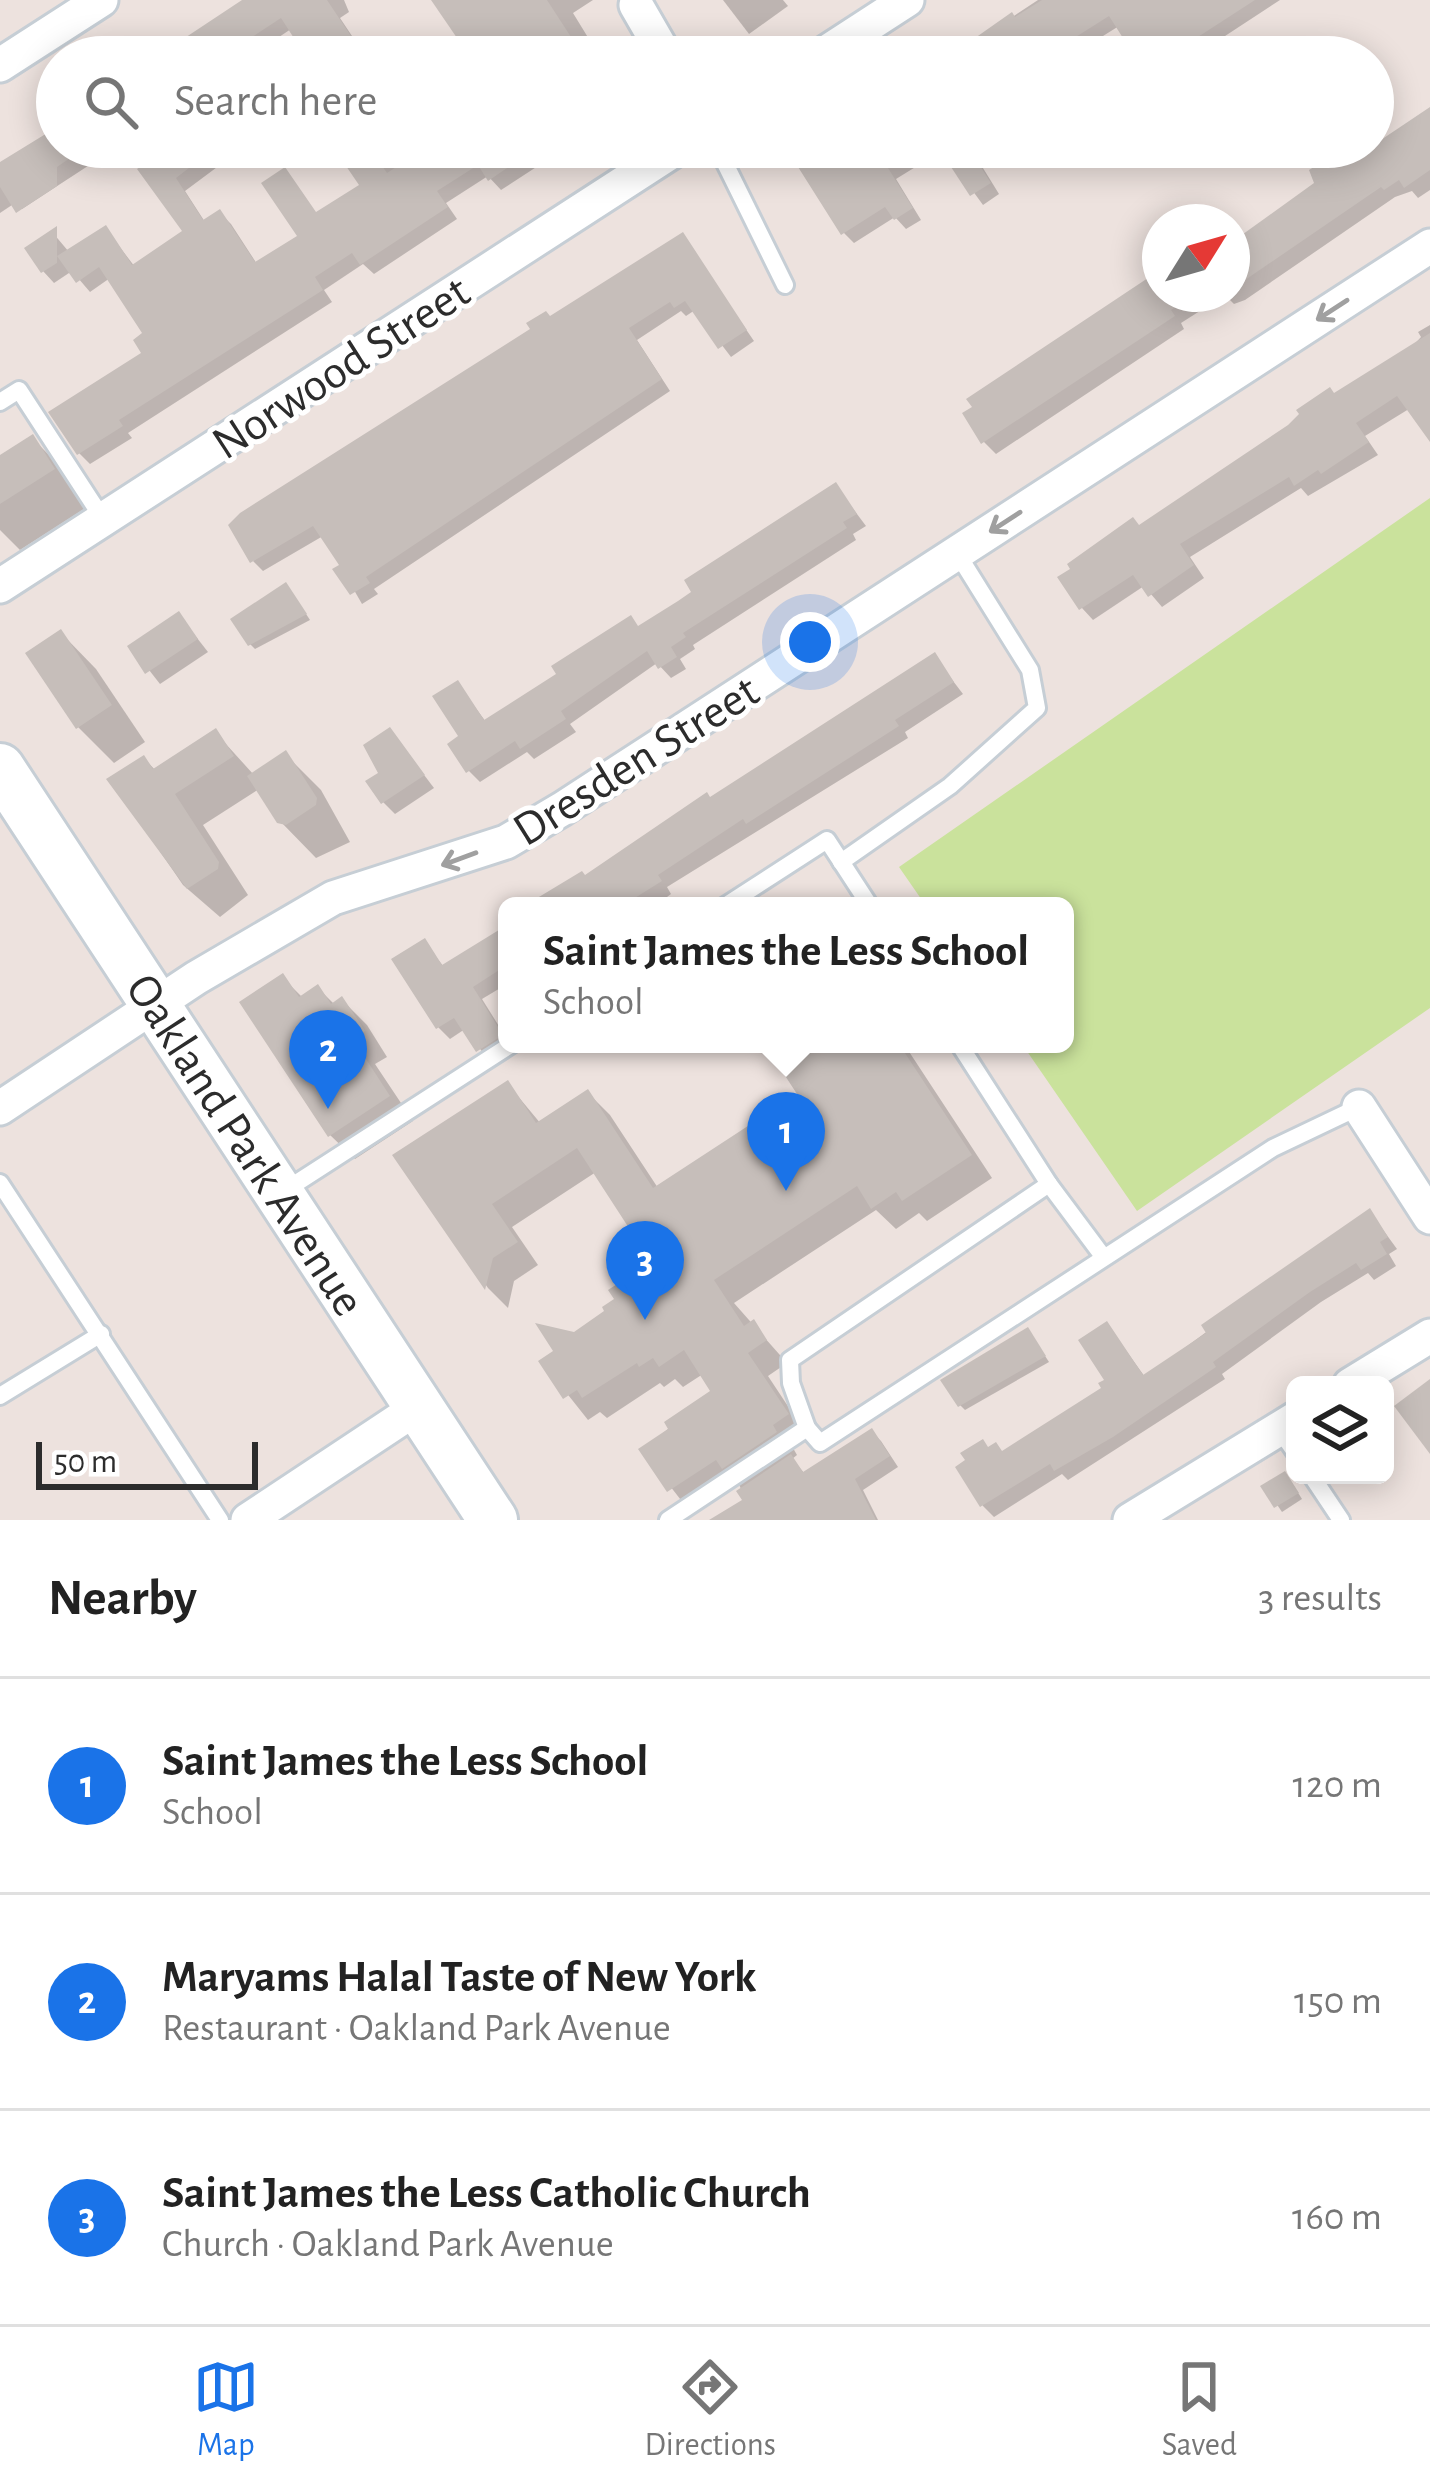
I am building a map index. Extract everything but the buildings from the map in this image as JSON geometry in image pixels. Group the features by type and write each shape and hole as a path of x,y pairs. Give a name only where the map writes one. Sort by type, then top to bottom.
{"main road":[{"name":"Oakland Park Avenue","path":"0,768 494,1520"}],"street":[{"path":"44,36 101,0"},
{"path":"851,36 907,0"},
{"path":"636,5 654,36"},
{"path":"0,64 36,41"},
{"name":"Norwood Street","path":"0,586 646,168"},
{"name":"Dresden Street","path":"0,1108 155,1005 333,898 506,842 1430,246"},
{"path":"1359,1107 1430,1217"},
{"path":"1365,1376 1430,1336"},
{"path":"248,1520 420,1406"},
{"path":"1130,1520 1286,1435"}],"lane":[{"path":"727,168 784,285"},
{"path":"0,402 20,389 103,519"},
{"path":"841,862 950,786 1037,708 1030,670 957,553"},
{"path":"739,897 827,840 864,897"},
{"path":"280,1194 498,1053"},
{"path":"965,1053 1049,1184 1102,1255"},
{"path":"1049,1184 790,1360 791,1383 807,1428 820,1443 1102,1255 1273,1148 1359,1107"},
{"path":"0,1183 220,1520"},
{"path":"0,1396 101,1334"},
{"path":"668,1520 807,1428"},
{"path":"1317,1484 1341,1520"}],"green space":[{"path":"1430,498 1430,1008 1137,1211 1028,1053 1074,1053 1074,897 920,897 899,867"}],"place":[{"name":"Maryams Halal Taste of New York","path":"328,1109"},
{"name":"Saint James the Less School","path":"786,1191"},
{"name":"Saint James the Less Catholic Church","path":"645,1320"}]}
